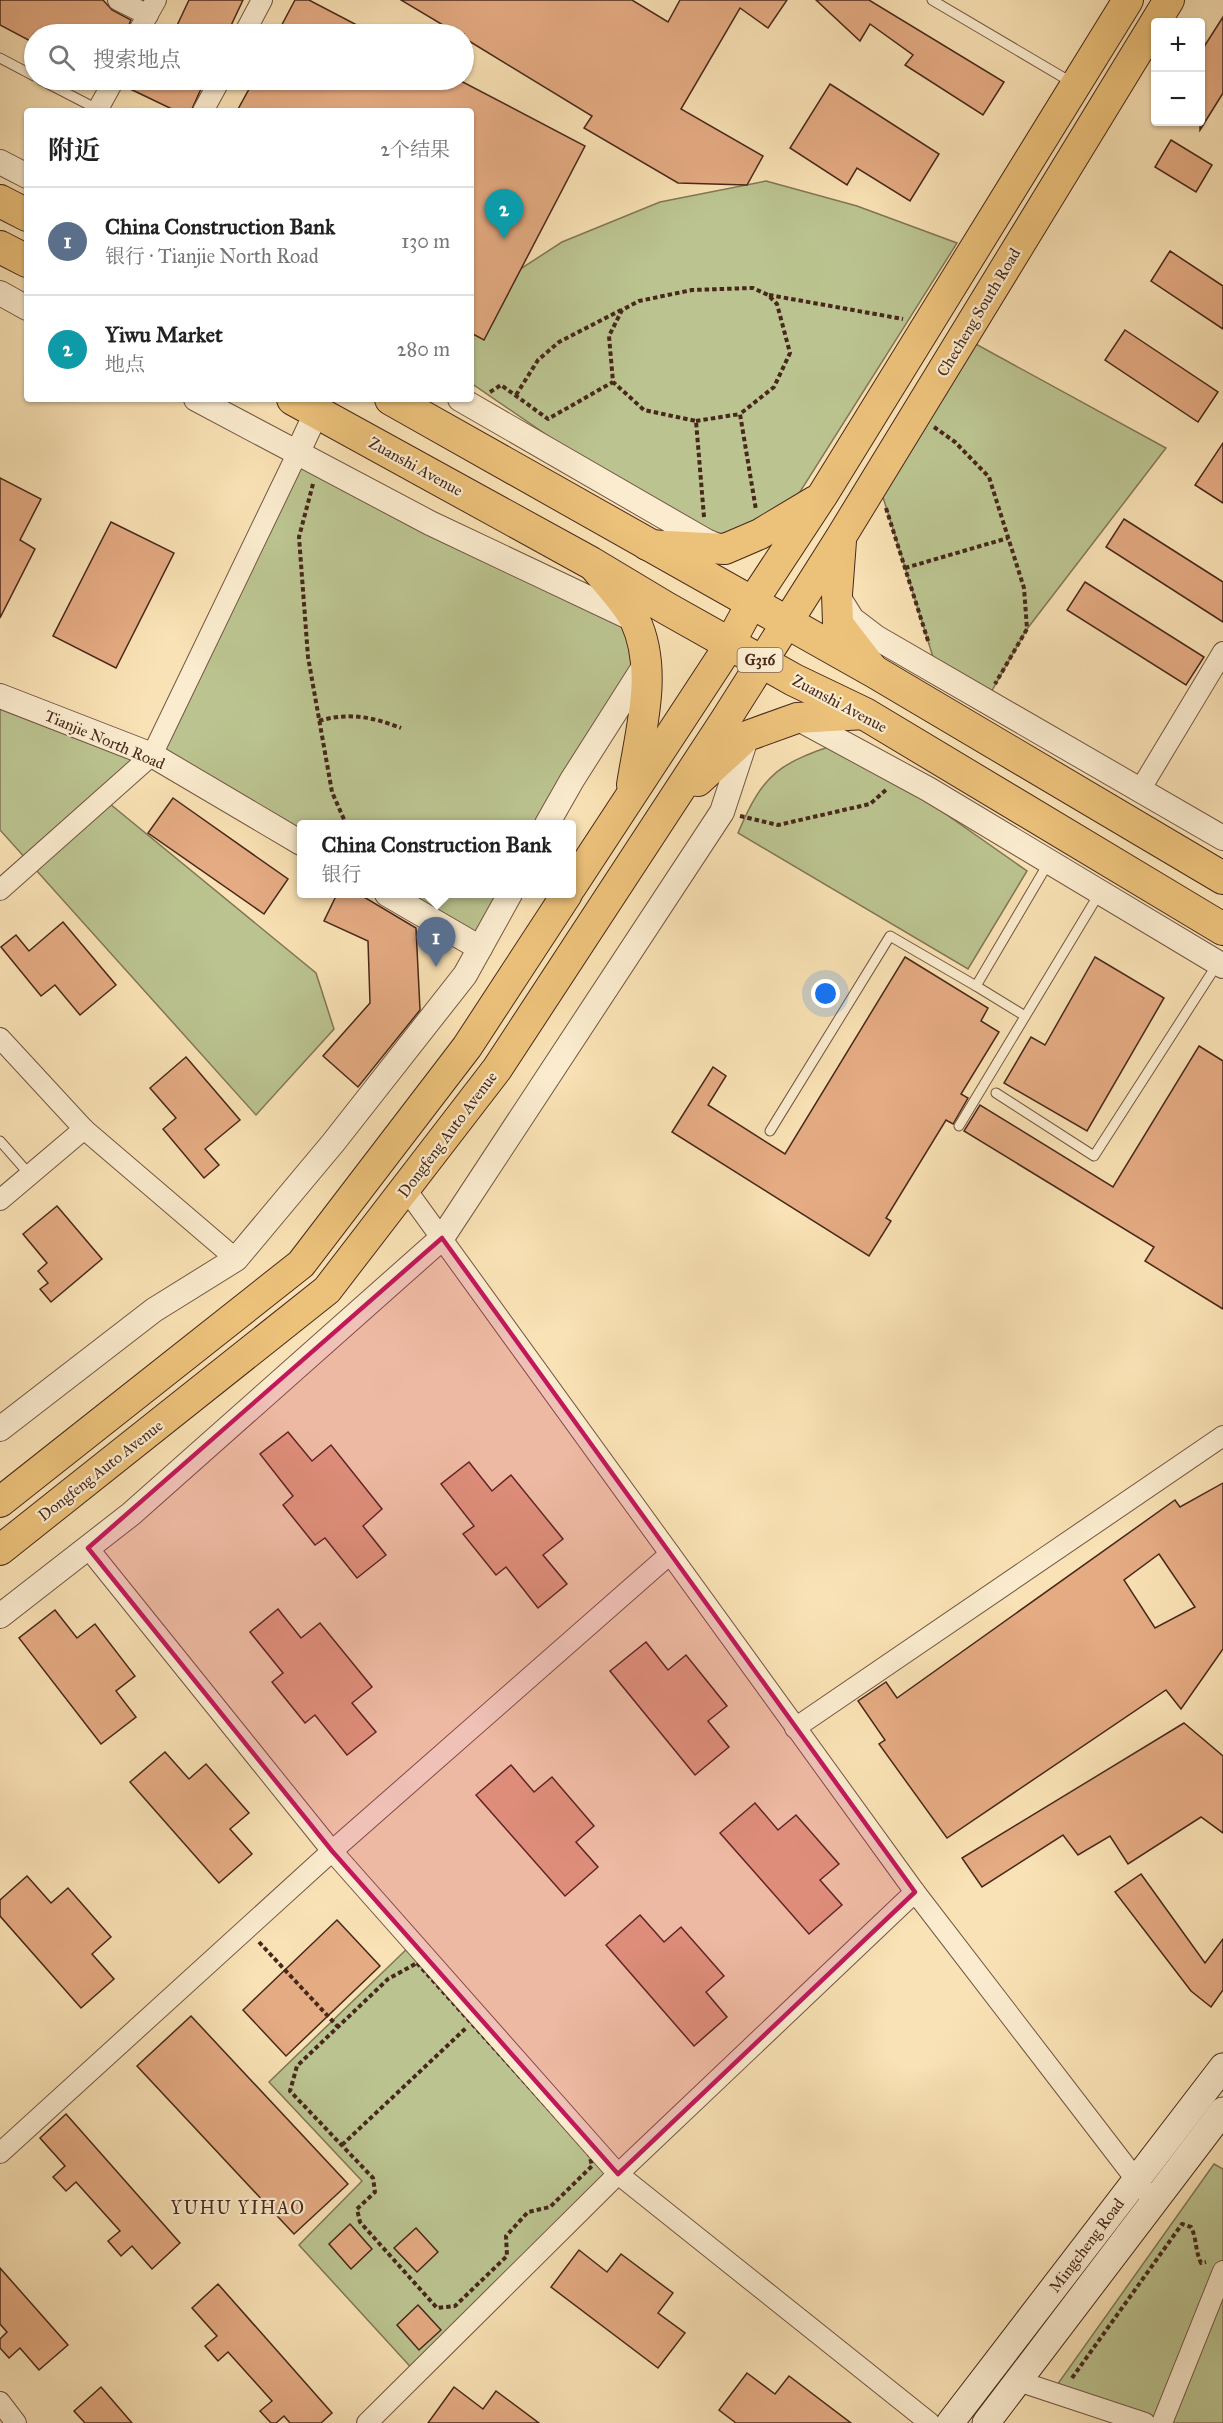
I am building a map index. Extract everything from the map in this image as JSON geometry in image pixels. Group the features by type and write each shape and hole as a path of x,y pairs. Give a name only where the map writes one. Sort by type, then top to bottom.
{"highway":[{"path":"0,201 24,213"},
{"path":"0,248 24,260"},
{"name":"G316","path":"396,402 875,672 1223,878"},
{"name":"Zuanshi Avenue","path":"305,405 591,563 762,661 865,714 1223,929"}],"main road":[{"path":"576,879 731,643 751,604 822,496 1128,0"},
{"name":"Checheng South Road","path":"786,623 841,537 1169,0"},
{"path":"647,545 715,545 760,534 822,496"},
{"path":"841,537 837,594 838,624 875,672"},
{"path":"591,563 635,620 647,662 646,694 631,796"},
{"name":"Dongfeng Auto Avenue","path":"0,1550 327,1290 497,1069 786,623"},
{"path":"667,809 747,736 797,718 865,714"},
{"path":"0,1502 301,1264 467,1047 564,898"},
{"name":"Mingcheng Road","path":"950,2423 1223,2067"},
{"name":"Mingcheng Road","path":"986,2423 1223,2111"}],"street":[{"path":"118,0 152,8 143,24"},
{"path":"249,24 262,0"},
{"path":"101,108 109,90"},
{"path":"205,108 215,90"},
{"path":"0,162 24,174"},
{"path":"0,293 24,306"},
{"path":"202,402 438,527 635,620"},
{"path":"465,402 715,545"},
{"path":"0,890 152,755 297,454 305,405"},
{"path":"837,594 852,619 877,638 1223,838"},
{"path":"1140,790 1223,652"},
{"path":"551,820 572,780 647,662"},
{"name":"Tianjie North Road","path":"0,696 152,755 297,841"},
{"path":"797,718 903,776 1213,960"},
{"path":"0,1616 131,1514 442,1238 722,812 747,736"},
{"path":"1092,850 1213,960"},
{"path":"394,898 480,948"},
{"path":"0,1429 154,1310 236,1260 333,1143 465,975 508,898"},
{"path":"0,1038 84,1129 236,1260"},
{"path":"0,1200 84,1129"},
{"path":"405,1188 915,1892 1154,2204"},
{"path":"795,1728 1223,1436"},
{"path":"88,1548 332,1851 618,2174 930,2423"},
{"path":"0,2153 332,1851 670,1554"},
{"path":"367,2423 618,2174 915,1892"},
{"path":"1162,2423 1220,2266"},
{"path":"1018,2381 1145,2423"},
{"path":"0,2402 16,2423"}],"lane":[{"path":"932,0 1076,84"},
{"path":"0,58 24,71"},
{"path":"61,90 96,108"},
{"path":"976,986 1049,862"},
{"path":"959,1126 1100,892"},
{"path":"770,1131 890,936 1025,1016"},
{"path":"996,1094 1094,1156 1213,960"},
{"path":"0,1141 30,1174"}],"path":[{"path":"516,396 538,360 559,342 639,301 692,290 753,288 768,295 928,324"},
{"path":"622,310 609,336 613,382 644,410 696,421 740,414 774,387 790,353 777,304 768,295"},
{"path":"474,398 501,385 548,419 613,382"},
{"path":"740,414 760,534"},
{"path":"915,415 955,442 989,477 1024,588 1027,629 986,701"},
{"path":"696,421 715,545"},
{"path":"319,465 299,537 308,657 332,792 344,820"},
{"path":"876,478 938,673"},
{"path":"905,568 1008,538"},
{"path":"319,721 339,715 379,720 401,728"},
{"path":"722,812 778,825 870,804 903,776"},
{"path":"246,1929 338,2027"},
{"path":"417,1963 471,2023 590,2154 592,2166 550,2207 528,2212 506,2236 507,2256 455,2306 437,2308 360,2222 357,2209 375,2192 373,2178 291,2091 297,2066 388,1979 417,1963"},
{"path":"342,2145 471,2023"},
{"path":"1075,2400 1071,2380 1182,2224 1191,2227 1195,2236 1196,2253 1201,2263 1220,2266"}],"highlighted area":[{"path":"442,1238 915,1892 618,2174 332,1851 88,1548"}],"green space":[{"path":"766,181 857,206 957,243 781,522 725,549 679,526 474,385 474,299 562,242 660,202"},
{"path":"963,337 1166,448 1027,629 986,701 938,673 877,478"},
{"path":"297,454 635,620 647,662 549,820 297,820 297,841 152,755"},
{"path":"0,696 152,755 104,799 316,973 334,1029 256,1115 0,830"},
{"path":"843,742 1027,871 968,969 738,833 757,796 766,782 777,772 804,756"},
{"path":"394,898 508,898 480,948"},
{"path":"413,1943 618,2174 417,2374 299,2245 362,2181 269,2082"},
{"path":"1214,2164 1223,2169 1223,2423 1145,2423 1052,2392"}],"building":[{"path":"0,0 103,0 112,10 131,20 129,24 24,24 24,38 0,25"},
{"path":"189,0 243,0 232,24 178,24"},
{"path":"295,0 309,0 355,24 282,24"},
{"path":"401,0 632,0 668,22 680,0 787,0 768,28 740,8 681,109 763,156 747,185 678,183 584,128 592,116 474,44 474,24 441,24"},
{"path":"816,0 869,0 1004,82 983,115 905,65 913,55 870,24 860,41"},
{"path":"1223,17 1223,93 1205,122 1205,72 1205,45"},
{"path":"830,84 939,154 910,201 857,168 847,185 790,148"},
{"path":"474,88 585,146 484,340 474,335 474,108 239,108 249,90 474,90"},
{"path":"132,90 200,90 192,108 170,108"},
{"path":"1171,140 1212,165 1196,192 1155,167"},
{"path":"1170,251 1223,286 1223,329 1151,281"},
{"path":"1125,330 1218,392 1198,422 1105,360"},
{"path":"1223,443 1223,503 1195,485"},
{"path":"0,478 41,499 20,540 35,549 0,618"},
{"path":"1124,519 1223,582 1223,622 1106,547"},
{"path":"111,522 174,553 116,668 53,636"},
{"path":"1085,582 1204,657 1186,685 1067,610"},
{"path":"173,798 288,879 264,914 148,833"},
{"path":"335,898 366,898 416,928 420,1010 358,1087 323,1056 370,1003 368,941 324,921"},
{"path":"63,922 116,985 80,1015 55,985 41,996 1,947 16,935 29,951"},
{"path":"905,957 988,1008 981,1021 999,1032 961,1094 968,1098 953,1124 946,1120 886,1218 891,1221 869,1256 672,1132 713,1067 726,1076 708,1105 785,1154"},
{"path":"1095,957 1164,998 1087,1131 1004,1083 1031,1037 1045,1045"},
{"path":"1199,1046 1223,1061 1223,1309 1145,1261 1154,1247 964,1131 980,1105 1113,1187"},
{"path":"186,1057 240,1120 205,1149 219,1165 204,1178 163,1129 176,1118 150,1088"},
{"path":"57,1206 102,1259 51,1302 40,1289 48,1283 38,1271 47,1263 23,1234"},
{"path":"288,1432 312,1461 331,1445 382,1509 363,1526 386,1555 357,1578 325,1538 315,1545 283,1505 293,1496 260,1454"},
{"path":"469,1462 492,1491 511,1475 563,1539 543,1555 567,1584 538,1608 506,1567 496,1575 463,1534 474,1526 441,1484"},
{"path":"1223,1483 1223,1649 1181,1709 1166,1690 947,1838 879,1744 885,1740 858,1701 886,1682 897,1698 1175,1500 1180,1507","holes":["1159,1554 1195,1607 1155,1628 1124,1580"]},
{"path":"278,1609 301,1638 320,1623 372,1687 352,1703 376,1732 347,1755 315,1715 305,1723 272,1682 283,1673 250,1632"},
{"path":"55,1610 77,1638 95,1624 135,1676 116,1691 136,1717 101,1744 19,1638"},
{"path":"646,1642 668,1670 686,1655 727,1706 708,1721 729,1747 695,1775 610,1671"},
{"path":"1184,1723 1223,1756 1223,1833 1201,1817 1128,1864 1110,1836 1078,1855 1063,1835 982,1887 962,1858"},
{"path":"165,1752 189,1779 206,1764 249,1813 230,1829 252,1854 219,1883 130,1782"},
{"path":"511,1765 534,1792 552,1777 594,1826 576,1842 598,1867 565,1896 476,1795"},
{"path":"755,1803 778,1830 796,1815 839,1864 820,1880 842,1905 809,1934 720,1833"},
{"path":"1141,1874 1205,1963 1223,1939 1223,1990 1211,2007 1191,1991 1115,1892"},
{"path":"27,1876 51,1903 68,1888 111,1937 92,1954 114,1979 81,2008 0,1916 0,1900"},
{"path":"640,1915 664,1942 681,1927 724,1976 706,1992 727,2017 694,2046 606,1945"},
{"path":"337,1920 380,1966 286,2056 243,2010"},
{"path":"191,2016 348,2184 294,2234 137,2066"},
{"path":"66,2114 180,2243 152,2269 132,2246 121,2256 108,2241 120,2231 76,2182 66,2191 53,2177 65,2166 40,2138"},
{"path":"350,2224 372,2249 351,2269 329,2244"},
{"path":"416,2228 438,2252 417,2272 394,2248"},
{"path":"579,2250 607,2272 621,2254 673,2293 658,2313 685,2333 658,2368 551,2287"},
{"path":"0,2268 68,2345 39,2370 20,2348 9,2358 0,2348 0,2339 7,2332 0,2324"},
{"path":"218,2284 332,2413 321,2423 290,2423 284,2416 276,2423 271,2423 260,2411 272,2401 228,2352 218,2361 205,2346 217,2336 192,2308"},
{"path":"418,2305 441,2330 419,2350 397,2325"},
{"path":"747,2373 775,2394 789,2376 851,2423 736,2423 719,2410"},
{"path":"101,2387 132,2423 85,2423 74,2411"},
{"path":"454,2387 483,2409 496,2391 539,2423 428,2423"}],"place":[{"name":"Yiwu Market","path":"504,239"},
{"name":"China Construction Bank","path":"436,967"}],"district":[{"name":"YUHU YIHAO","path":"238,2208"}]}
